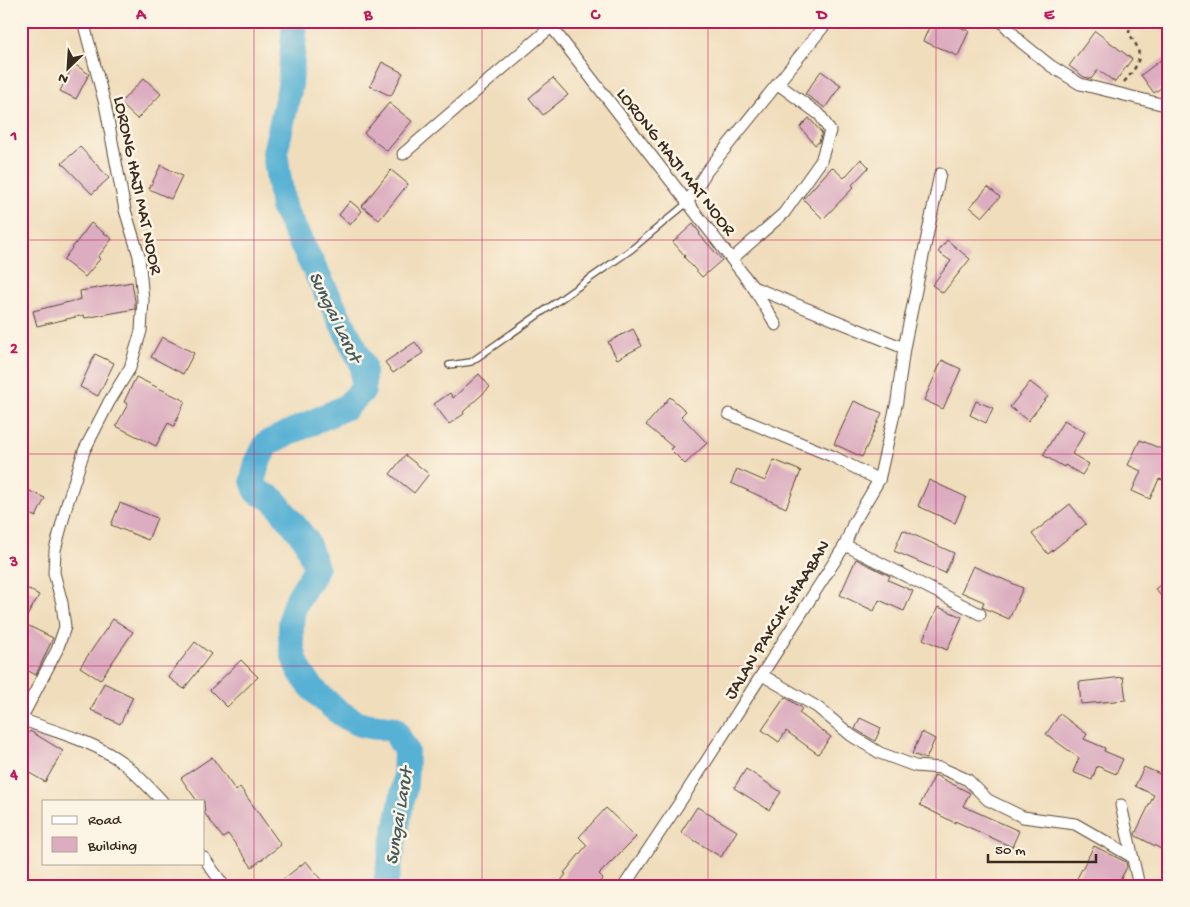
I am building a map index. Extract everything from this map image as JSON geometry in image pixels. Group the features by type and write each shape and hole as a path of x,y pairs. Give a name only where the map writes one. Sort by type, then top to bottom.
{"street":[{"name":"LORONG HAJI MAT NOOR","path":"21,719 57,650 65,627 62,603 54,573 55,550 67,504 84,451 109,402 130,368 141,331 144,300 139,256 125,210 105,104 83,21"},
{"path":"687,203 707,171 828,21"},
{"path":"1001,21 1021,42 1051,66 1080,84 1169,106"},
{"name":"LORONG HAJI MAT NOOR","path":"549,24 732,259 753,287 776,325"},
{"path":"403,154 549,24"},
{"path":"732,259 784,213 821,161 830,131 820,115 778,84"},
{"name":"JALAN PAKCIK SHAABAN","path":"624,886 845,545 854,524 880,480 897,401 904,348 940,174"},
{"path":"753,287 904,348"},
{"path":"729,414 832,456 880,480"},
{"path":"845,545 980,614"},
{"path":"762,674 818,707 852,736 880,753 915,766 941,768 968,780 988,800 1023,817 1075,824 1131,856"},
{"path":"21,719 100,749 122,762 161,800"},
{"path":"1120,805 1139,886"},
{"path":"205,859 224,886"}],"lane":[{"path":"449,365 470,362 632,249 687,203"}],"path":[{"path":"1112,92 1120,86 1138,65 1140,54 1129,34 1130,21"}],"building":[{"path":"932,21 946,21 969,31 958,56 923,41"},
{"path":"1095,31 1132,59 1115,82 1098,70 1091,79 1084,77 1069,66"},
{"path":"1169,54 1169,82 1154,93 1141,75"},
{"path":"382,62 403,73 391,96 370,86"},
{"path":"74,64 89,74 76,99 60,91"},
{"path":"821,71 841,85 825,108 805,94"},
{"path":"144,78 161,94 137,119 120,103"},
{"path":"553,78 568,95 543,115 529,98"},
{"path":"389,103 412,121 387,151 364,133"},
{"path":"809,118 822,133 819,142 815,145 800,127"},
{"path":"80,147 109,178 92,194 62,163"},
{"path":"861,159 869,167 852,185 854,187 823,219 803,199 832,167 844,178"},
{"path":"161,165 182,176 171,199 149,189"},
{"path":"391,170 408,184 379,220 362,206"},
{"path":"988,187 1000,197 982,217 970,207"},
{"path":"350,201 362,211 350,225 339,215"},
{"path":"91,223 112,239 98,257 100,259 85,277 63,260"},
{"path":"693,224 699,234 722,260 702,277 673,242"},
{"path":"947,240 970,259 943,293 932,285 951,261 938,252"},
{"path":"132,282 135,309 85,318 84,315 37,326 33,311 81,299 80,291"},
{"path":"633,329 642,346 617,359 608,342"},
{"path":"162,337 194,353 183,374 151,357"},
{"path":"415,342 423,353 393,373 385,362"},
{"path":"95,354 114,363 98,396 80,387"},
{"path":"942,360 961,369 943,409 924,400"},
{"path":"479,374 490,387 463,412 464,414 449,424 434,404 450,393 453,398"},
{"path":"136,377 185,401 174,426 168,423 156,446 116,426 128,404 124,402"},
{"path":"1030,382 1048,396 1028,421 1010,407"},
{"path":"670,397 686,411 681,416 707,443 685,464 670,449 673,447 646,425"},
{"path":"854,401 882,413 862,457 834,444"},
{"path":"976,401 993,408 986,423 970,415"},
{"path":"1064,420 1085,432 1072,454 1089,464 1082,475 1043,455"},
{"path":"1140,440 1169,452 1169,467 1163,480 1159,479 1150,499 1132,491 1141,471 1128,465"},
{"path":"405,455 429,474 414,493 390,474"},
{"path":"774,460 801,471 786,508 731,483 737,469 765,481"},
{"path":"929,480 966,497 955,523 918,506"},
{"path":"21,487 45,498 36,517 21,510"},
{"path":"120,503 157,518 148,540 111,525"},
{"path":"1070,504 1086,524 1048,554 1032,534"},
{"path":"903,530 954,553 945,573 894,551"},
{"path":"856,559 890,576 888,580 913,591 904,611 879,600 874,611 840,595"},
{"path":"973,566 1023,588 1009,619 984,608 982,606 984,602 961,592"},
{"path":"1169,578 1169,605 1155,589"},
{"path":"21,585 39,595 23,623 53,638 36,675 21,667"},
{"path":"938,607 962,617 947,650 923,639"},
{"path":"113,619 133,632 100,680 80,667"},
{"path":"195,642 211,654 184,689 168,677"},
{"path":"241,660 258,677 227,707 210,690"},
{"path":"1123,677 1126,700 1081,704 1079,682"},
{"path":"104,683 133,697 120,724 91,710"},
{"path":"785,697 802,708 799,713 831,737 818,754 786,731 779,742 762,730"},
{"path":"1060,714 1087,734 1084,739 1105,748 1104,751 1123,759 1116,774 1097,766 1092,780 1073,772 1079,758 1046,734"},
{"path":"860,718 881,728 875,741 855,729"},
{"path":"30,731 63,751 45,782 21,768 21,745"},
{"path":"922,732 935,739 926,759 912,754"},
{"path":"212,757 236,791 240,787 281,845 252,867 228,834 223,838 205,814 205,800 196,800 181,778"},
{"path":"1144,767 1169,778 1169,842 1165,851 1135,834 1154,795 1135,786"},
{"path":"746,769 781,792 769,810 734,788"},
{"path":"935,775 970,793 963,806 1019,831 1012,847 955,821 955,823 920,805"},
{"path":"697,807 737,831 721,857 681,832"},
{"path":"606,808 636,837 599,874 603,878 597,886 557,886 566,874 564,873 587,845 579,837"},
{"path":"1094,846 1126,862 1127,867 1117,886 1073,886"},
{"path":"306,861 326,886 275,886"}],"waterway":[{"name":"Sungai Larut","path":"295,21 290,86 275,153 283,207 363,365 363,390 346,407 267,443 257,463 253,480 257,492 273,499 306,540 316,568 299,597 292,615 292,647 297,665 316,692 335,709 355,722 394,729 406,751 405,784 385,886"}]}
